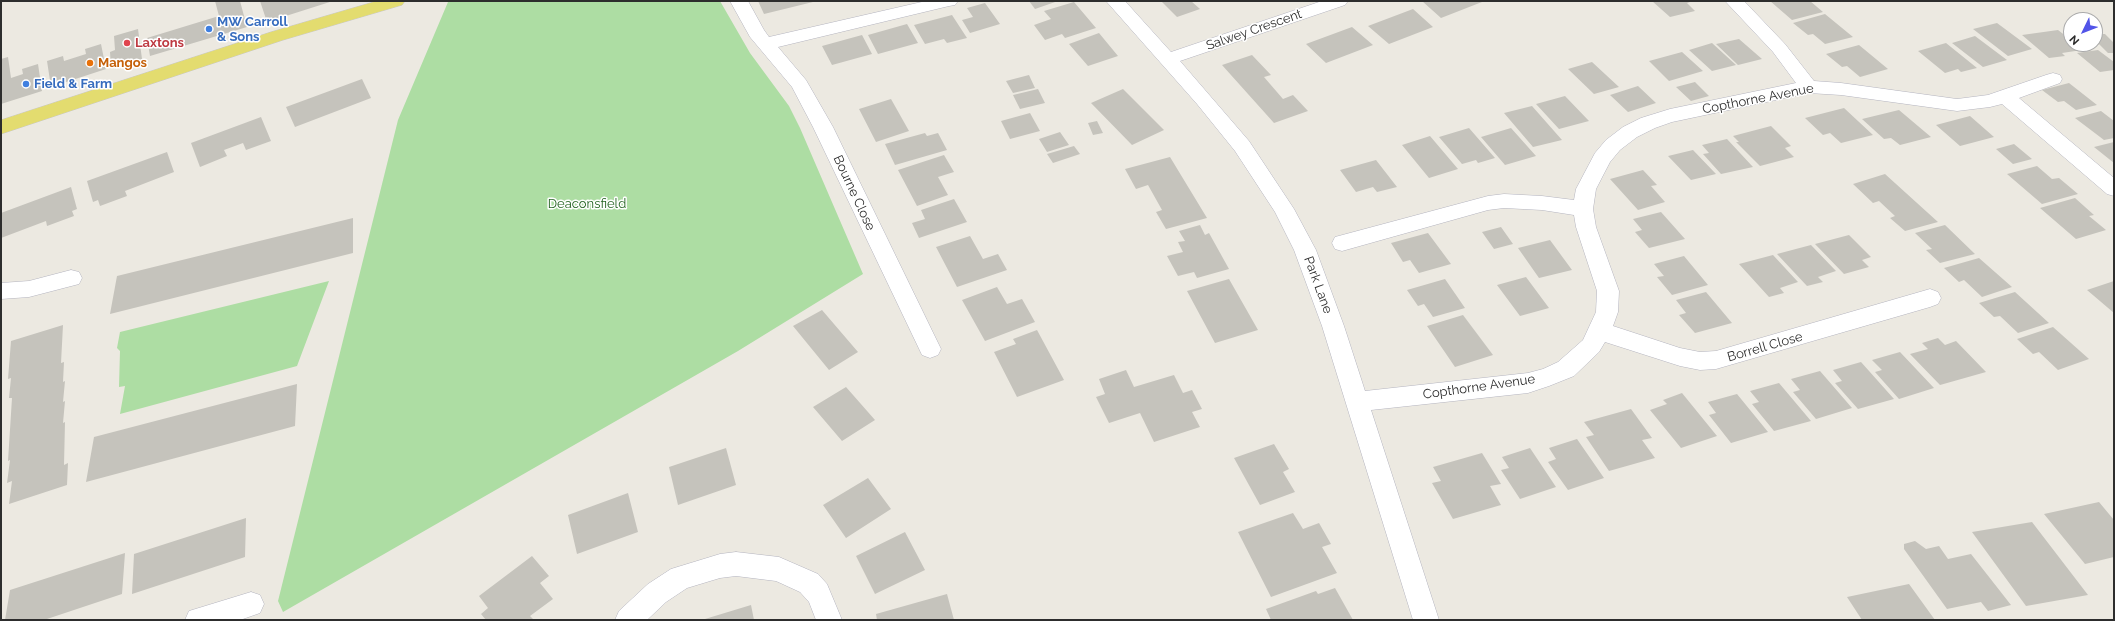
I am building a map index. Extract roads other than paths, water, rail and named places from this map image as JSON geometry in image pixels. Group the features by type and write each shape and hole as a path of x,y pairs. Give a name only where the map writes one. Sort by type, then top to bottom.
{"main road":[{"path":"1,127 276,36 396,1"}],"street":[{"name":"Bourne Close","path":"738,1 756,33 799,84 823,127 930,349"},
{"path":"766,44 949,1"},
{"name":"Park Lane","path":"1115,1 1168,59 1242,146 1284,209 1305,250 1320,286 1426,620"},
{"name":"Salwey Crescent","path":"1168,59 1339,1"},
{"path":"1734,1 1780,48 1809,87"},
{"name":"Copthorne Avenue","path":"1356,402 1528,383 1549,377 1566,369 1578,359 1591,346 1600,331 1607,312 1608,291 1586,227 1583,209 1586,189 1596,168 1613,145 1630,132 1648,123 1670,116 1809,87 1841,88 1957,105 1990,101 2053,79"},
{"path":"2005,96 2114,189"},
{"path":"1342,243 1488,203 1504,201 1542,203 1583,209"},
{"path":"1,291 29,289 71,278"},
{"name":"Borrell Close","path":"1600,331 1680,357 1700,361 1716,360 1930,298"},
{"path":"628,620 657,593 680,578 720,566 736,564 756,565 779,569 809,583 818,593 829,620"},
{"path":"198,620 251,604"}],"place":[{"name":"MW Carroll & Sons","path":"209,29"},
{"name":"Laxtons","path":"127,43"},
{"name":"Mangos","path":"90,63"},
{"name":"Field & Farm","path":"26,84"}],"park label":[{"name":"Deaconsfield","path":"587,204"}]}
